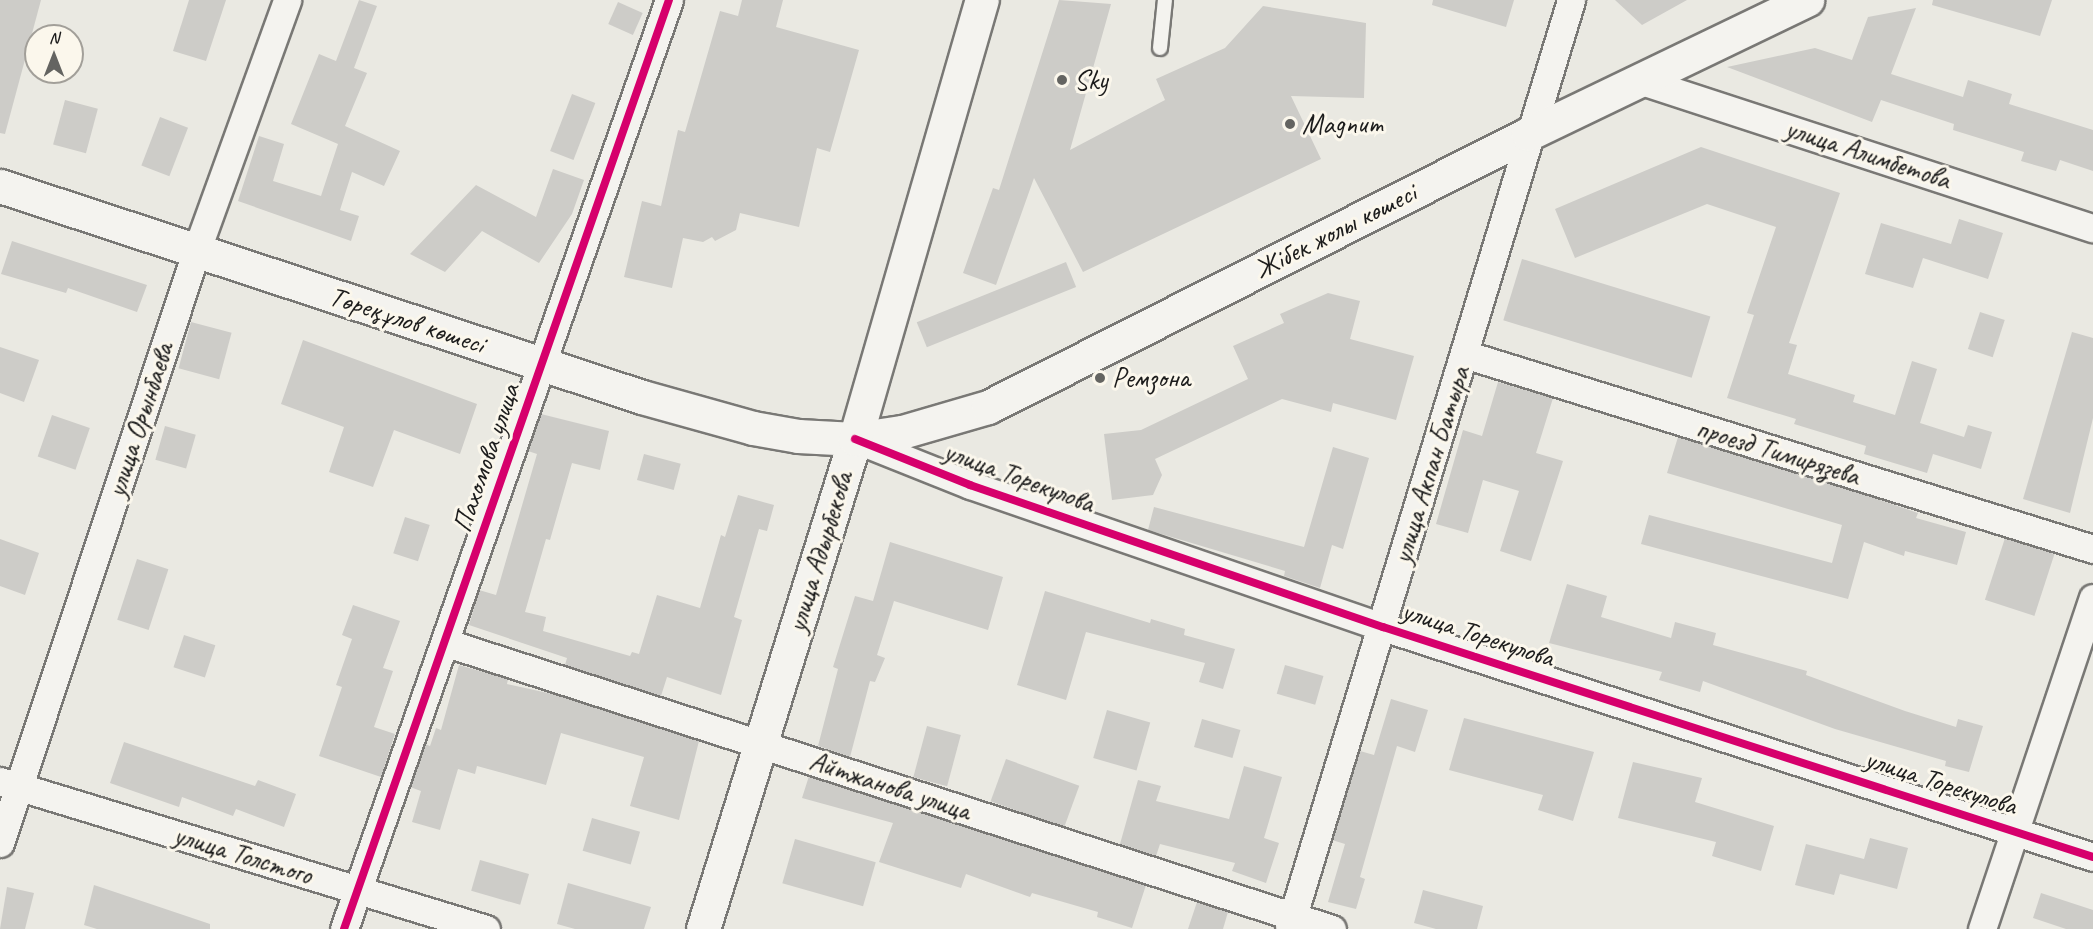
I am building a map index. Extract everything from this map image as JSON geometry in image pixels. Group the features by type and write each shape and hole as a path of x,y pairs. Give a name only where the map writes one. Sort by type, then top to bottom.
{"main road":[{"name":"улица Адырбекова","path":"703,929 855,439 982,0"},
{"name":"Жібек жолы көшесі","path":"855,439 902,432 988,407 1528,134 1807,0"},
{"name":"Төреқұлов көшесі","path":"0,186 542,364 753,428 855,439"}],"street":[{"name":"улица Орынбаева","path":"0,843 10,784 196,252 287,0"},
{"name":"Пахомова улица","path":"344,929 447,643 669,0"},
{"name":"улица Акпан Батыра","path":"1290,923 1383,627 1528,134 1570,0"},
{"name":"улица Алимбетова","path":"1642,81 2093,228"},
{"name":"проезд Тимирязева","path":"1464,354 2093,549"},
{"name":"улица Торекулова","path":"855,439 970,485 1383,627 2014,829 2093,857"},
{"path":"1982,929 2093,598"},
{"name":"Айтжанова улица","path":"447,643 760,744 1290,923 1332,929"},
{"name":"улица Толстого","path":"10,784 486,929"}],"lane":[{"path":"1160,48 1165,0"}],"building":[{"path":"0,0 41,0 35,24 24,24 24,63 5,134 0,133"},
{"path":"189,0 226,0 206,61 173,51"},
{"path":"359,0 377,6 354,68 367,73 345,126 400,151 384,186 352,172 340,210 359,216 351,241 238,201 259,136 284,144 273,181 321,196 338,144 291,124 319,54 336,61"},
{"path":"742,0 783,0 776,27 859,50 830,152 817,148 799,227 740,213 736,230 715,241 712,237 703,242 683,238 672,288 624,277 642,201 661,206 678,130 685,132 720,11 738,16"},
{"path":"1059,0 1111,4 1070,150 1165,100 1156,79 1225,48 1263,6 1366,23 1364,98 1291,96 1321,159 1083,272 1034,178 996,285 963,273 993,188 999,190"},
{"path":"1433,0 1514,0 1506,27 1432,5"},
{"path":"1615,0 1687,0 1642,25"},
{"path":"1933,0 2052,0 2040,36 1932,5"},
{"path":"618,2 643,13 633,35 608,24"},
{"path":"1916,8 1891,74 1963,97 1968,80 2012,94 2009,104 2093,130 2093,171 2060,160 2056,171 2021,161 2024,152 1953,130 1954,124 1881,100 1872,122 1727,67 1815,48 1852,60 1868,17"},
{"path":"572,94 595,103 573,160 550,151"},
{"path":"65,100 98,109 86,153 53,144"},
{"path":"160,117 188,128 169,176 141,166"},
{"path":"1701,147 1840,193 1789,343 1797,345 1788,374 1855,395 1853,402 1895,415 1912,361 1937,369 1920,423 1964,437 1968,425 1992,432 1981,469 1933,454 1927,473 1864,454 1866,446 1794,424 1796,419 1727,398 1754,315 1747,313 1776,227 1707,204 1575,258 1555,209"},
{"path":"553,169 584,180 572,214 539,263 482,231 445,272 410,254 476,185 536,217"},
{"path":"1959,219 2003,233 1988,279 1923,258 1913,288 1865,274 1881,223 1951,244"},
{"path":"12,241 147,285 137,312 68,288 66,293 1,274"},
{"path":"1522,259 1710,317 1692,378 1503,320"},
{"path":"1066,262 1076,287 927,347 917,322"},
{"path":"1328,293 1360,301 1350,339 1414,356 1396,420 1333,403 1331,412 1282,399 1155,459 1162,475 1153,495 1112,500 1104,434 1141,430 1248,379 1233,346 1284,323 1280,314"},
{"path":"1980,312 2005,320 1993,357 1968,349"},
{"path":"191,322 232,333 219,379 179,368"},
{"path":"2072,332 2093,338 2093,418 2070,513 2023,499"},
{"path":"303,340 477,404 460,454 394,430 373,487 329,472 344,427 281,404"},
{"path":"0,347 39,360 24,402 0,393"},
{"path":"1498,382 1553,398 1536,453 1563,461 1531,561 1500,551 1519,491 1483,480 1468,533 1436,524 1463,430 1482,436"},
{"path":"541,414 609,431 600,470 572,463 550,540 546,539 525,612 546,617 543,631 630,656 632,652 639,654 657,595 700,608 721,535 725,537 738,495 774,505 767,531 759,529 734,617 742,620 721,695 667,677 661,696 565,665 567,658 469,625 479,590 496,595 537,454 528,451"},
{"path":"52,415 90,428 75,470 38,457"},
{"path":"165,426 196,435 186,468 155,460"},
{"path":"1678,437 1848,489 1918,513 1916,518 1966,532 1957,565 1905,551 1904,556 1864,542 1848,599 1641,544 1649,515 1832,563 1842,525 1667,473"},
{"path":"1333,447 1369,458 1343,549 1332,545 1320,588 1284,576 1285,571 1148,530 1154,507 1304,547"},
{"path":"644,454 681,464 674,490 637,480"},
{"path":"405,517 430,525 418,561 393,553"},
{"path":"2005,538 2054,554 2034,616 1985,600"},
{"path":"0,539 39,553 25,595 0,586"},
{"path":"890,542 1003,577 988,630 894,601 877,655 885,658 875,682 870,681 850,757 818,746 838,669 833,667 855,596 873,601"},
{"path":"137,559 168,569 149,630 117,620"},
{"path":"1567,584 1607,596 1601,617 1671,638 1675,622 1716,633 1713,645 1807,671 1806,675 1956,727 1958,719 1983,726 1969,772 1945,766 1946,761 1835,729 1703,681 1700,692 1659,680 1662,672 1549,643"},
{"path":"1045,591 1150,623 1151,619 1185,629 1184,635 1235,649 1223,689 1199,682 1205,663 1086,632 1066,700 1017,685"},
{"path":"353,605 400,621 383,668 393,671 374,727 395,734 381,777 319,756 342,687 336,685 352,639 342,635"},
{"path":"184,635 215,645 205,678 173,667"},
{"path":"459,665 508,679 507,684 557,695 699,741 679,820 630,806 644,757 561,733 546,785 477,766 475,774 458,769 440,830 412,822 421,791 410,787 425,744 430,746 436,728 441,730"},
{"path":"1285,665 1323,676 1315,705 1277,694"},
{"path":"1391,699 1428,710 1415,752 1397,746 1360,877 1365,879 1356,909 1328,902 1345,844 1332,840 1360,751 1374,755"},
{"path":"1107,710 1150,722 1136,770 1093,758"},
{"path":"1464,718 1594,752 1573,821 1538,810 1543,795 1449,770"},
{"path":"1202,719 1240,730 1232,758 1194,747"},
{"path":"927,726 961,735 947,786 913,777"},
{"path":"124,742 255,786 258,780 296,794 284,827 236,809 233,816 182,797 179,807 110,783"},
{"path":"1006,759 1079,786 1064,828 991,801"},
{"path":"1633,762 1702,778 1695,802 1774,826 1761,871 1712,856 1716,842 1618,818"},
{"path":"1244,766 1282,777 1264,838 1279,843 1266,883 1232,871 1235,863 1160,844 1156,856 1120,844 1138,780 1161,786 1156,801 1229,819"},
{"path":"809,776 1146,885 1132,928 1097,917 1098,912 1032,893 1030,897 966,874 961,888 879,862 893,823 802,798"},
{"path":"592,818 640,832 631,864 583,851"},
{"path":"1870,838 1908,848 1897,889 1840,874 1834,895 1795,885 1806,844 1864,859"},
{"path":"795,839 876,862 863,906 782,883"},
{"path":"480,860 529,874 520,905 471,891"},
{"path":"568,883 651,907 644,929 575,929 557,924"},
{"path":"94,885 210,924 210,929 97,929 84,925"},
{"path":"7,887 34,893 25,929 0,929"},
{"path":"1423,890 1483,906 1477,929 1436,929 1414,923"},
{"path":"2041,893 2093,910 2093,929 2066,929 2033,918"},
{"path":"1197,902 1228,912 1223,929 1188,929"}],"cycle path":[{"path":"344,929 669,0"},
{"path":"855,439 970,485 1383,627 2093,857"}],"place":[{"name":"Sky","path":"1062,80"},
{"name":"Magnum","path":"1290,124"},
{"name":"Ремзона","path":"1100,378"}]}
